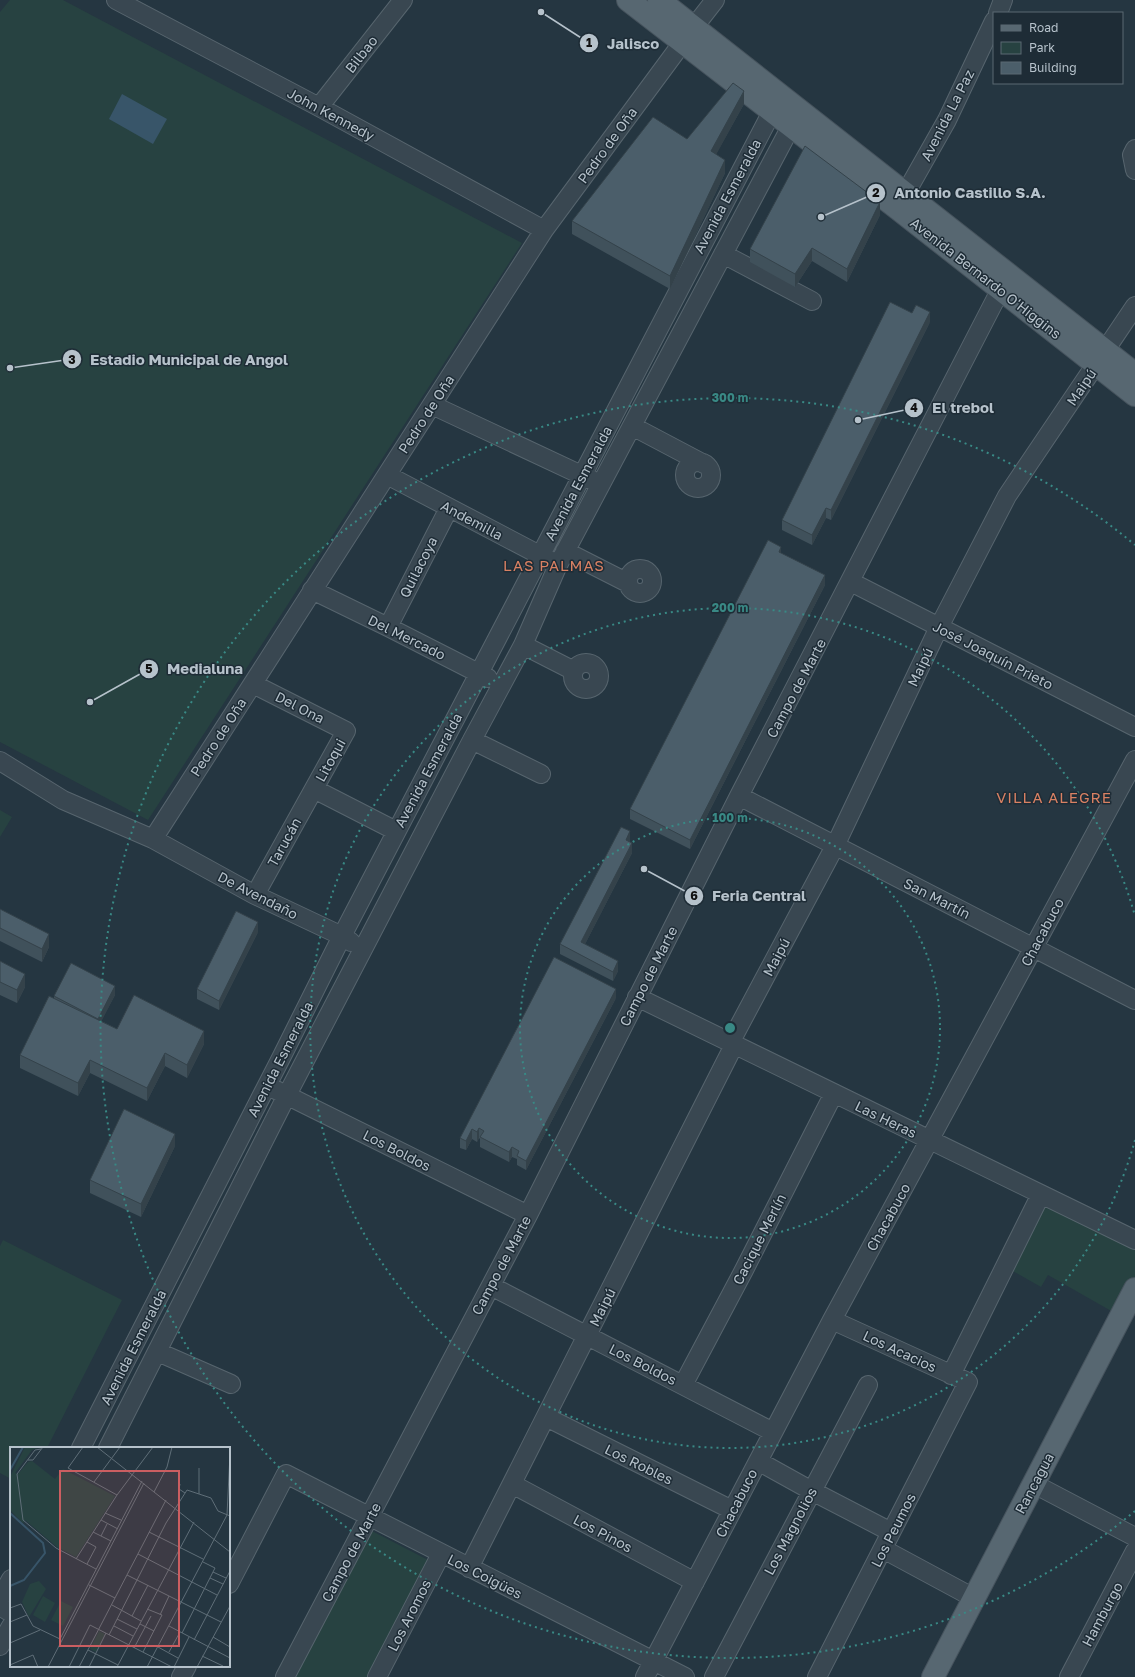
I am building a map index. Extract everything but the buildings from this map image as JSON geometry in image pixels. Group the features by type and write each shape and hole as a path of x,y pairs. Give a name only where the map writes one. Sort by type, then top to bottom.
{"main road":[{"name":"Avenida Bernardo O'Higgins","path":"628,0 688,35 776,103 1101,357 1135,395"},
{"name":"Avenida Bernardo O'Higgins","path":"659,0 688,35"},
{"name":"Avenida Bernardo O'Higgins","path":"1101,357 1135,374"},
{"name":"Rancagua","path":"933,1677 1135,1290"}],"street":[{"name":"John Kennedy","path":"116,0 319,107 544,230"},
{"name":"Bilbao","path":"319,107 403,0"},
{"name":"Pedro de Oña","path":"153,839 544,230 715,0"},
{"path":"998,12 1003,0"},
{"name":"Avenida La Paz","path":"901,201 947,120 993,23"},
{"name":"Avenida Esmeralda","path":"82,1447 267,1086 342,936 776,103"},
{"name":"Avenida Esmeralda","path":"109,1447 287,1095 523,645 562,558 795,118"},
{"path":"1135,149 1132,155 1135,170"},
{"path":"723,254 812,301"},
{"name":"Campo de Marte","path":"285,1677 528,1215 739,796 1005,282"},
{"name":"Maipú","path":"469,1568 587,1336 732,1044 835,846 939,628 1007,496 1135,306"},
{"path":"432,404 601,484"},
{"path":"632,426 704,464"},
{"name":"Andemilla","path":"386,475 540,556 562,558 628,583"},
{"name":"Quilacoya","path":"388,627 449,508"},
{"name":"José Joaquín Prieto","path":"851,582 1135,727"},
{"name":"Del Mercado","path":"312,590 479,673 501,686"},
{"path":"523,645 574,672"},
{"name":"Del Ona","path":"253,684 346,731"},
{"name":"Litoqui","path":"314,789 346,731"},
{"path":"472,740 541,774"},
{"name":"Chacabuco","path":"649,1669 832,1320 1135,760"},
{"name":"De Avendaño","path":"0,761 63,800 153,839 254,895 342,936 363,950"},
{"path":"314,789 393,838 411,857"},
{"name":"Tarucán","path":"254,895 314,789"},
{"name":"San Martín","path":"739,796 1135,1000"},
{"path":"406,813 428,825"},
{"name":"Las Heras","path":"637,997 1135,1240"},
{"name":"Los Boldos","path":"267,1086 528,1215"},
{"name":"Cacique Merlín","path":"683,1385 744,1270 834,1093"},
{"path":"951,1375 1041,1194"},
{"name":"Los Boldos","path":"491,1286 773,1432"},
{"name":"Los Acacios","path":"832,1320 968,1382"},
{"path":"158,1352 231,1384"},
{"name":"Los Peumos","path":"817,1677 968,1382"},
{"name":"Los Magnolios","path":"714,1677 868,1385"},
{"name":"Los Robles","path":"546,1417 732,1510"},
{"path":"758,1460 812,1491 892,1532"},
{"name":"Los Coigües","path":"230,1582 286,1474 369,1518 469,1568 649,1669 685,1677"},
{"name":"Los Pinos","path":"512,1484 695,1582"},
{"path":"1034,1484 1135,1537"},
{"path":"883,1549 974,1598"},
{"name":"Hamburgo","path":"1069,1677 1135,1551"},
{"name":"Los Aromos","path":"377,1677 441,1554"},
{"path":"0,1599 10,1581"},
{"path":"0,1606 10,1612"},
{"path":"0,1646 10,1628"},
{"path":"181,1677 186,1667"}],"green space":[{"path":"10,0 63,0 522,243 148,820 0,742 0,12"},
{"path":"0,810 12,817 0,837"},
{"path":"1048,1201 1135,1243 1135,1288 1120,1316 1048,1275 1041,1287 1011,1270"},
{"path":"3,1240 122,1300 48,1447 10,1447 10,1478 0,1473 0,1246"},
{"path":"370,1530 428,1560 368,1677 293,1677"}],"water":[{"path":"122,94 167,119 153,144 109,119"}],"place":[{"name":"Jalisco","path":"541,12"},
{"name":"Antonio Castillo S.A.","path":"821,217"},
{"name":"Estadio Municipal de Angol","path":"10,368"},
{"name":"El trebol","path":"858,420"},
{"name":"Medialuna","path":"90,702"},
{"name":"Feria Central","path":"644,869"}],"district":[{"name":"LAS PALMAS","path":"554,565"},
{"name":"VILLA ALEGRE","path":"1054,797"}]}
